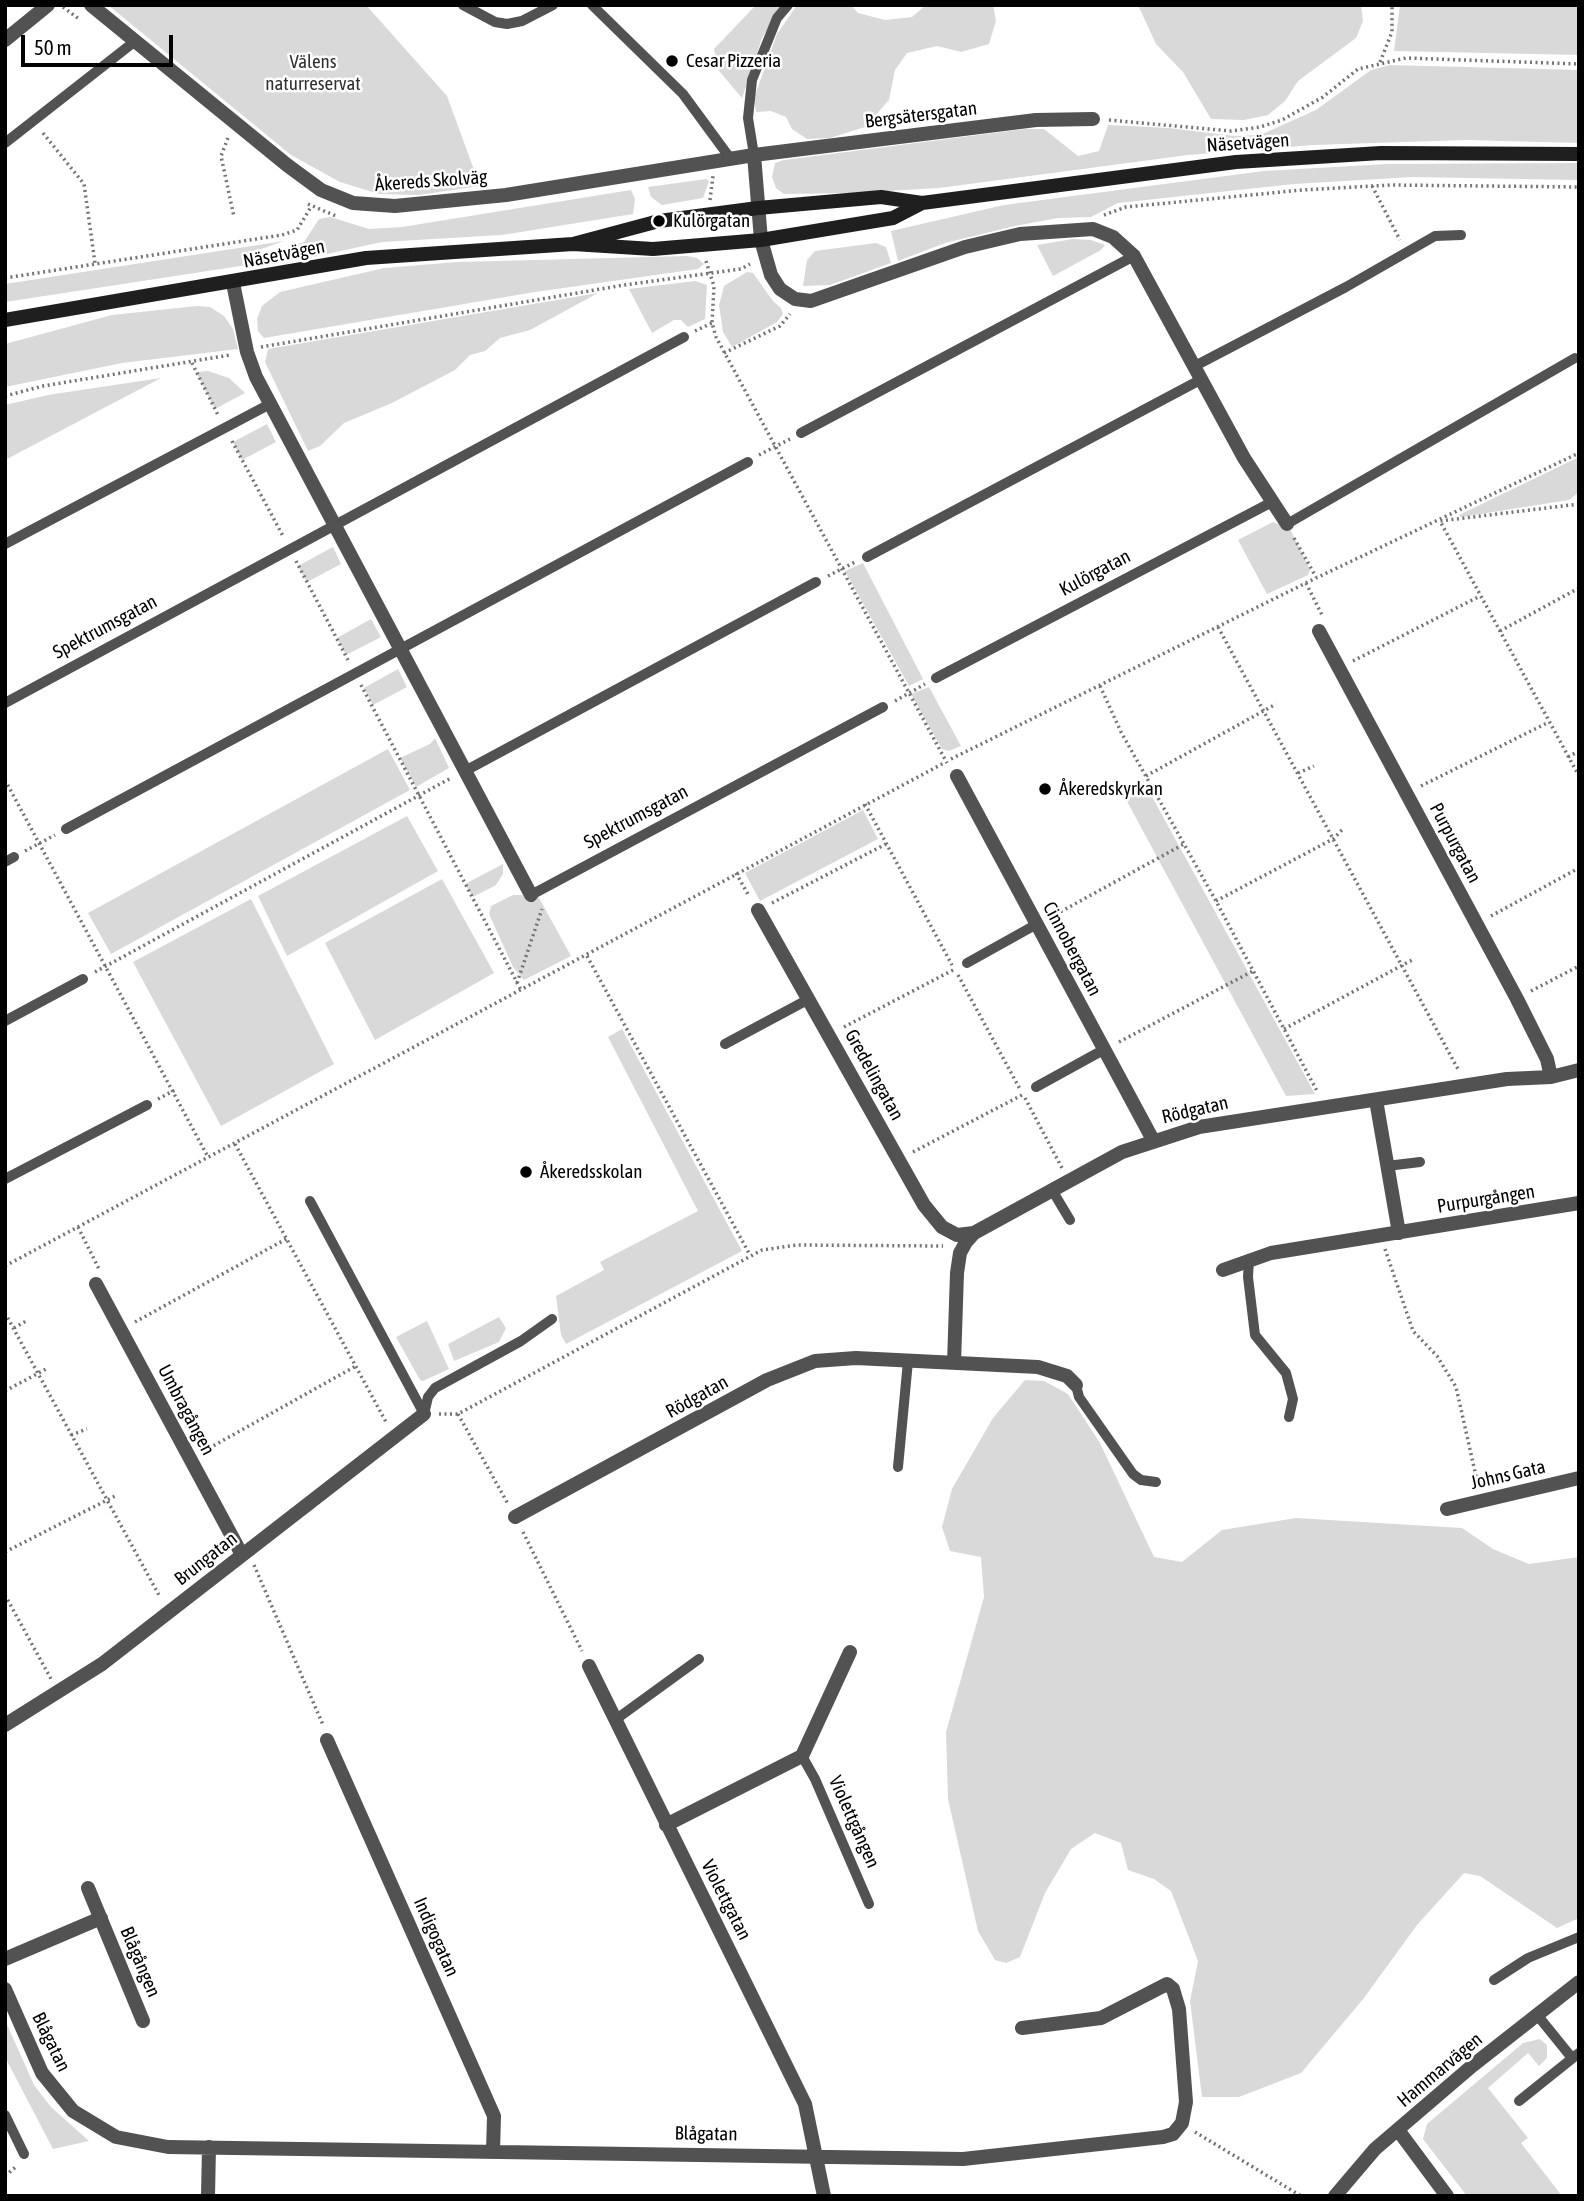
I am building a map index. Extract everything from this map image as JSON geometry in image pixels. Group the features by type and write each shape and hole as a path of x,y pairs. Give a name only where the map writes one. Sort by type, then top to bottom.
{"street":[{"path":"5,40 48,5"},
{"name":"Åkereds Skolväg","path":"91,5 236,125 321,190 354,204 406,206 506,195 754,155"},
{"name":"Bergsätersgatan","path":"754,155 1035,120 1093,119"},
{"name":"Näsetvägen","path":"573,244 659,221 758,208 881,197 922,203 1236,162 1381,153 1579,154"},
{"path":"754,155 763,257 780,289 795,299 811,301 965,247 1020,234 1093,229 1113,237 1134,256 1196,374 1287,524"},
{"name":"Näsetvägen","path":"5,320 233,283 366,258 573,244 653,249 761,240 893,218 922,203"},
{"path":"233,283 247,352 270,404 465,771 538,892"},
{"name":"Purpurgatan","path":"1319,631 1517,999 1547,1059 1551,1077"},
{"name":"Cinnobergatan","path":"957,776 1153,1140"},
{"name":"Gredelingatan","path":"758,910 925,1205 942,1227 957,1234 974,1233"},
{"name":"Rödgatan","path":"974,1233 1069,1181 1153,1140 1199,1126 1468,1086 1551,1077 1579,1070"},
{"path":"1376,1100 1399,1233"},
{"name":"Purpurgången","path":"1223,1270 1249,1259 1579,1203"},
{"path":"954,1363 960,1253 974,1233"},
{"name":"Umbragången","path":"96,1284 242,1555"},
{"name":"Rödgatan","path":"515,1517 794,1367 836,1358 954,1363 1047,1369 1067,1376 1076,1385"},
{"name":"Brungatan","path":"5,1724 102,1664 424,1414"},
{"name":"Johns Gata","path":"1447,1509 1579,1478"},
{"path":"666,1825 802,1756 850,1652"},
{"name":"Violettgatan","path":"589,1667 805,2104 824,2196"},
{"name":"Indigogatan","path":"327,1740 495,2116 493,2152"},
{"name":"Blågången","path":"88,1888 143,2021"},
{"name":"Blågången","path":"5,1959 100,1918"},
{"name":"Hammarvägen","path":"1335,2196 1375,2149 1472,2066 1579,1982"},
{"path":"1022,2028 1101,2018 1167,1984 1173,1989 1179,2008 1186,2102 1182,2123"},
{"name":"Blågatan","path":"5,1989 42,2073 72,2111 116,2137 168,2147 963,2159 1014,2156 1163,2137 1173,2134 1182,2123"},
{"path":"1398,2130 1447,2196"},
{"path":"208,2196 209,2147"}],"lane":[{"path":"464,5 495,22 507,24 522,21 553,5"},
{"path":"592,5 683,94 730,158"},
{"path":"754,155 748,118 752,80 777,18 788,5"},
{"path":"5,143 134,42"},
{"path":"867,557 1196,374 1435,236 1461,235"},
{"path":"801,433 1134,256"},
{"name":"Spektrumsgatan","path":"5,703 684,337"},
{"path":"1287,524 1575,358"},
{"path":"5,544 270,404"},
{"path":"66,829 748,462"},
{"name":"Kulörgatan","path":"936,678 1272,502"},
{"path":"465,771 816,582"},
{"name":"Spektrumsgatan","path":"538,892 883,707"},
{"path":"967,963 1037,924"},
{"path":"5,1021 83,979"},
{"path":"725,1044 808,999"},
{"path":"1036,1087 1105,1049"},
{"path":"5,1179 147,1105"},
{"path":"1387,1166 1420,1162"},
{"path":"1052,1190 1070,1220"},
{"path":"310,1201 424,1414"},
{"path":"1249,1259 1255,1335 1286,1373 1293,1399 1289,1418"},
{"path":"424,1414 428,1397 435,1388 521,1341 552,1319"},
{"path":"898,1467 908,1361"},
{"path":"1076,1385 1079,1397 1133,1474 1141,1480 1156,1482"},
{"path":"615,1720 699,1659"},
{"name":"Violettgången","path":"802,1756 815,1779 869,1904"},
{"path":"1494,1980 1538,1953 1579,1937"},
{"path":"1519,2101 1576,2055 1538,2016"},
{"path":"5,2115 24,2154"}],"path":[{"path":"61,5 81,21"},
{"path":"1380,62 1392,32 1392,5"},
{"path":"1093,119 1231,131 1260,127 1282,120 1323,97 1358,69 1380,62 1406,58 1579,64"},
{"path":"33,121 84,184 95,264"},
{"path":"234,217 221,156 236,125"},
{"path":"217,130 238,146"},
{"path":"705,174 713,172 710,202"},
{"path":"1093,229 1099,217 1126,207 1220,196 1372,186 1579,187"},
{"path":"1372,186 1406,252"},
{"path":"5,278 282,235 297,230 321,190"},
{"path":"229,195 235,193"},
{"path":"303,200 312,207 338,217"},
{"path":"703,255 712,274 712,323 724,353 946,762 957,776"},
{"path":"5,396 43,386 247,352 301,338 610,287 741,269 763,257"},
{"path":"724,353 788,320 795,299"},
{"path":"748,462 801,433"},
{"path":"5,1266 865,803 1316,578 1579,453"},
{"path":"1440,521 1579,504"},
{"path":"1440,521 1579,776"},
{"path":"1287,524 1316,578"},
{"path":"816,582 867,557"},
{"path":"1306,583 1322,612 1319,631"},
{"path":"1500,631 1579,588"},
{"path":"1339,668 1480,596"},
{"path":"1218,627 1468,1086"},
{"path":"883,707 936,678"},
{"path":"1100,686 1326,1108"},
{"path":"1146,776 1276,704"},
{"path":"1407,793 1549,722"},
{"path":"1568,757 1579,751"},
{"path":"1298,773 1314,766"},
{"path":"83,979 418,794 465,771"},
{"path":"5,780 208,1157"},
{"path":"865,803 1069,1181"},
{"path":"1216,901 1334,839 1344,828"},
{"path":"10,860 66,829"},
{"path":"736,873 758,910 886,844"},
{"path":"1037,924 1184,844"},
{"path":"1476,924 1579,868"},
{"path":"517,983 545,901 538,892"},
{"path":"586,955 750,1255"},
{"path":"1284,1029 1412,960"},
{"path":"829,1034 967,963"},
{"path":"1517,999 1579,966"},
{"path":"1105,1049 1253,971"},
{"path":"899,1160 1036,1087"},
{"path":"235,1144 395,1437"},
{"path":"78,1227 100,1271 96,1284"},
{"path":"424,1414 458,1414 750,1255 776,1247 797,1245 925,1248 951,1243 974,1233"},
{"path":"1382,1236 1413,1331 1437,1356 1456,1387 1481,1501"},
{"path":"121,1330 288,1238"},
{"path":"5,1313 169,1612"},
{"path":"13,1328 28,1320"},
{"path":"190,1458 356,1366"},
{"path":"5,1391 48,1368"},
{"path":"458,1414 515,1517 589,1667"},
{"path":"71,1436 87,1429"},
{"path":"5,1552 117,1495"},
{"path":"242,1555 253,1563 324,1725 327,1740"},
{"path":"6,1598 58,1692"},
{"path":"1182,2123 1301,2196"}],"green space":[{"name":"Välens naturreservat","path":"108,5 366,5 447,96 480,186 419,195 379,194 340,182 291,155"},
{"path":"756,5 782,5 762,38 742,98 719,71 714,49"},
{"path":"797,5 851,5 858,13 885,20 912,17 926,5 993,5 996,21 989,44 961,52 937,46 907,53 895,70 889,100 865,127 830,138 807,139 792,129 786,117 771,111 756,112 754,98 777,34"},
{"path":"1138,5 1361,5 1363,21 1356,38 1298,81 1285,101 1268,115 1244,120 1211,119 1183,72 1156,44"},
{"path":"1400,5 1579,5 1579,55 1394,51"},
{"path":"1390,65 1579,70 1579,143 1466,140 1314,145 1188,155 939,188 854,193 784,194 776,188 772,177 775,163 784,160 1025,129 1044,129 1078,156 1099,151 1108,125 1169,128 1235,136 1260,135 1316,110 1371,70"},
{"path":"1579,163 1579,180 1412,177 1294,184 1118,203 1091,217 1058,218 1015,226 945,243 898,261 891,231 1004,205 1264,171 1387,164"},
{"path":"706,179 709,181 703,198 662,205 651,197 648,187"},
{"path":"631,190 635,199 633,214 502,235 382,242 304,259 261,263 260,258 304,242 319,219 330,217 369,229 402,227"},
{"path":"1073,239 1091,240 1105,245 1101,250 1053,276 1037,245"},
{"path":"284,241 247,254 247,265 5,302 5,284"},
{"path":"876,243 886,247 891,263 830,285 803,286 807,260 815,251"},
{"path":"687,256 697,258 704,264 698,269 535,292 264,338 258,331 257,319 262,306 280,292 384,268 458,262"},
{"path":"747,272 753,273 783,314 777,322 732,347 723,332 719,305 724,286"},
{"path":"695,281 707,285 705,319 688,327 681,320 674,320 652,333 629,289"},
{"path":"598,293 530,330 500,338 485,351 470,355 455,370 392,403 344,423 320,446 308,451 265,362 268,349"},
{"path":"210,307 224,316 233,329 238,349 122,363 5,387 5,344 112,315"},
{"path":"208,371 229,378 245,393 215,409 196,372"},
{"path":"161,378 5,460 5,405 48,395"},
{"path":"267,424 276,442 242,460 233,442"},
{"path":"1579,457 1579,492 1569,500 1461,517 1459,515"},
{"path":"1273,522 1290,529 1310,570 1308,575 1267,594 1238,540"},
{"path":"333,547 341,564 307,582 298,566"},
{"path":"863,563 923,679 909,686 845,571"},
{"path":"371,619 381,637 346,655 337,638"},
{"path":"398,669 407,687 373,705 364,688"},
{"path":"929,687 961,746 949,751 942,749 911,694"},
{"path":"435,738 449,768 416,787 400,758 430,744"},
{"path":"388,749 410,790 111,954 88,913"},
{"path":"1144,782 1315,1094 1286,1096 1123,794"},
{"path":"863,810 878,839 760,901 745,873"},
{"path":"407,816 438,871 287,956 258,896"},
{"path":"503,864 503,874 496,885 473,897 465,884"},
{"path":"442,879 494,973 375,1040 325,943"},
{"path":"513,895 522,895 529,901 538,896 571,956 524,980 513,967 489,914 491,906"},
{"path":"251,899 334,1064 221,1126 133,962"},
{"path":"622,1029 742,1251 566,1344 561,1335 556,1296 604,1270 600,1262 698,1211 608,1037"},
{"path":"499,1317 506,1328 499,1342 454,1361 448,1344"},
{"path":"427,1321 449,1369 423,1381 396,1337"},
{"path":"1025,1380 1044,1381 1068,1394 1100,1443 1154,1557 1182,1562 1222,1530 1296,1518 1462,1528 1493,1549 1529,1564 1579,1557 1579,1918 1557,1928 1480,1876 1464,1873 1417,1925 1364,1998 1301,2073 1239,2097 1202,2097 1190,2001 1198,1961 1171,1891 1154,1879 1128,1870 1121,1843 1095,1833 1071,1849 1045,1893 1020,1957 1006,1963 995,1960 978,1931 948,1799 946,1732 984,1597 981,1557 950,1551 942,1527 952,1489 993,1418"},
{"path":"5,2020 34,2085 51,2107 89,2141 53,2149 5,2057"},
{"path":"1540,2039 1547,2045 1547,2058 1539,2066 1528,2053 1488,2088 1528,2138 1521,2143 1562,2196 1467,2196 1423,2139 1427,2124 1523,2043"}],"place":[{"name":"Cesar Pizzeria","path":"672,61"},
{"name":"Kulörgatan","path":"659,221"},
{"name":"Åkeredskyrkan","path":"1045,789"},
{"name":"Åkeredsskolan","path":"526,1172"}]}
